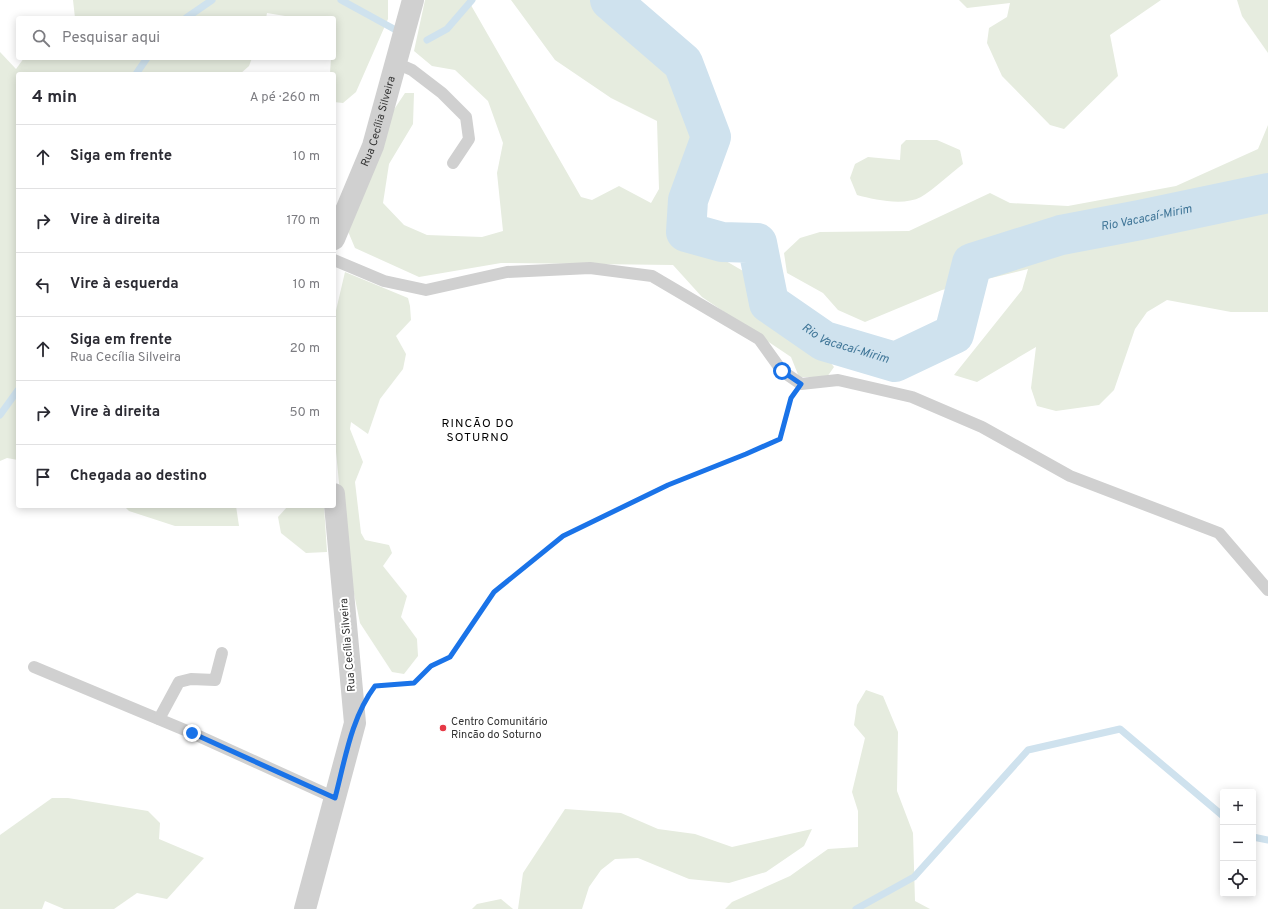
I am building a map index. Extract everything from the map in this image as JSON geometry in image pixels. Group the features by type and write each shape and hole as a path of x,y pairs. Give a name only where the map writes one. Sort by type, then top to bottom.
{"street":[{"name":"Rua Cecília Silveira","path":"336,234 373,146 413,0"},
{"name":"Rua Cecília Silveira","path":"305,909 355,723 335,508"}],"lane":[{"path":"396,63 412,70 442,93 466,117 469,139 453,163"},
{"path":"336,261 384,281 426,290 507,272 590,268 652,276 759,339 782,371 801,384 838,380 912,397 982,427 1070,476 1219,533 1268,590"},
{"path":"159,719 179,682 191,679 216,680 222,653"},
{"path":"34,667 159,719 335,798"}],"path":[{"path":"370,692 375,686 414,683 431,666 450,657 494,592 563,536 668,485 780,439 791,398 801,384"}],"shaded area":[{"path":"73,0 388,0 388,19 356,92 343,103 336,102 336,72 330,72 331,60 336,60 336,16 285,16 267,13 266,16 75,16"},
{"path":"425,0 468,0 581,197 592,200 619,186 651,203 659,189 657,121 611,98 555,60 511,0 602,0 658,48 684,88 698,126 677,202 676,232 750,275 761,310 825,356 834,367 827,377 799,377 791,357 702,297 673,265 501,263 419,277 355,248 347,229 383,126 405,93 414,93 413,124 389,164 383,203 404,225 427,235 482,237 503,231 497,173 503,143 488,101 455,70 432,66 414,51"},
{"path":"959,0 1161,0 1110,35 1118,76 1064,129 1050,125 1002,76 987,43 989,28 1007,17 1010,3 967,8"},
{"path":"1237,0 1268,0 1268,53 1242,16"},
{"path":"0,52 16,69 23,60 251,60 249,66 242,72 16,72 16,460 7,458 0,461"},
{"path":"1268,125 1268,312 1231,312 1167,300 1147,312 1135,329 1114,390 1099,405 1056,411 1037,406 1031,388 1036,347 977,382 954,375 1022,290 1028,269 942,290 865,322 838,310 823,293 787,273 784,253 800,238 820,232 909,231 990,193 1010,203 1068,206 1176,186 1258,149"},
{"path":"906,140 937,140 960,150 963,164 937,186 914,200 898,202 872,199 857,195 850,178 855,164 868,157 900,160 901,145"},
{"path":"345,272 408,298 410,306 411,320 396,336 406,354 403,369 380,399 368,434 351,422 350,429 363,462 355,482 361,533 365,540 389,545 392,553 383,566 407,596 401,617 417,639 418,656 404,674 392,672 360,623 346,555 336,452 336,310"},
{"path":"126,508 236,508 239,526 175,526 129,511"},
{"path":"286,508 324,508 327,552 306,553 281,533 278,517"},
{"path":"866,690 883,696 898,732 897,791 913,833 915,901 930,909 725,909 732,902 790,876 828,849 858,847 858,811 852,792 865,738 854,725 857,705"},
{"path":"52,798 68,798 148,811 160,823 159,839 204,858 167,899 137,893 114,909 64,909 45,901 42,909 0,909 0,835"},
{"path":"565,809 621,813 658,829 695,834 732,847 812,829 804,846 766,872 729,883 689,879 638,858 615,859 601,870 589,887 582,909 518,909 523,873"},
{"path":"501,899 513,909 472,909 477,904"}],"waterway":[{"path":"189,16 212,0"},
{"path":"341,0 394,29"},
{"path":"427,40 447,29 472,0"},
{"name":"Rio Vacacaí-Mirim","path":"610,0 683,63 711,137 688,200 686,232 722,242 757,243 769,303 824,341 895,362 954,334 972,263 1061,235 1268,193"},
{"path":"137,72 146,60"},
{"path":"0,415 16,393"},
{"path":"856,909 914,877 1028,750 1120,729 1220,813"},
{"path":"1256,838 1268,840"}],"place":[{"name":"Centro Comunitário Rincão do Soturno","path":"443,728"}],"district":[{"name":"RINCÃO DO SOTURNO","path":"478,431"}],"route":[{"path":"192,733 335,798 355,723 366,698 375,686 414,683 431,666 450,657 494,592 563,536 668,485 780,439 791,398 801,384 782,371"}]}
